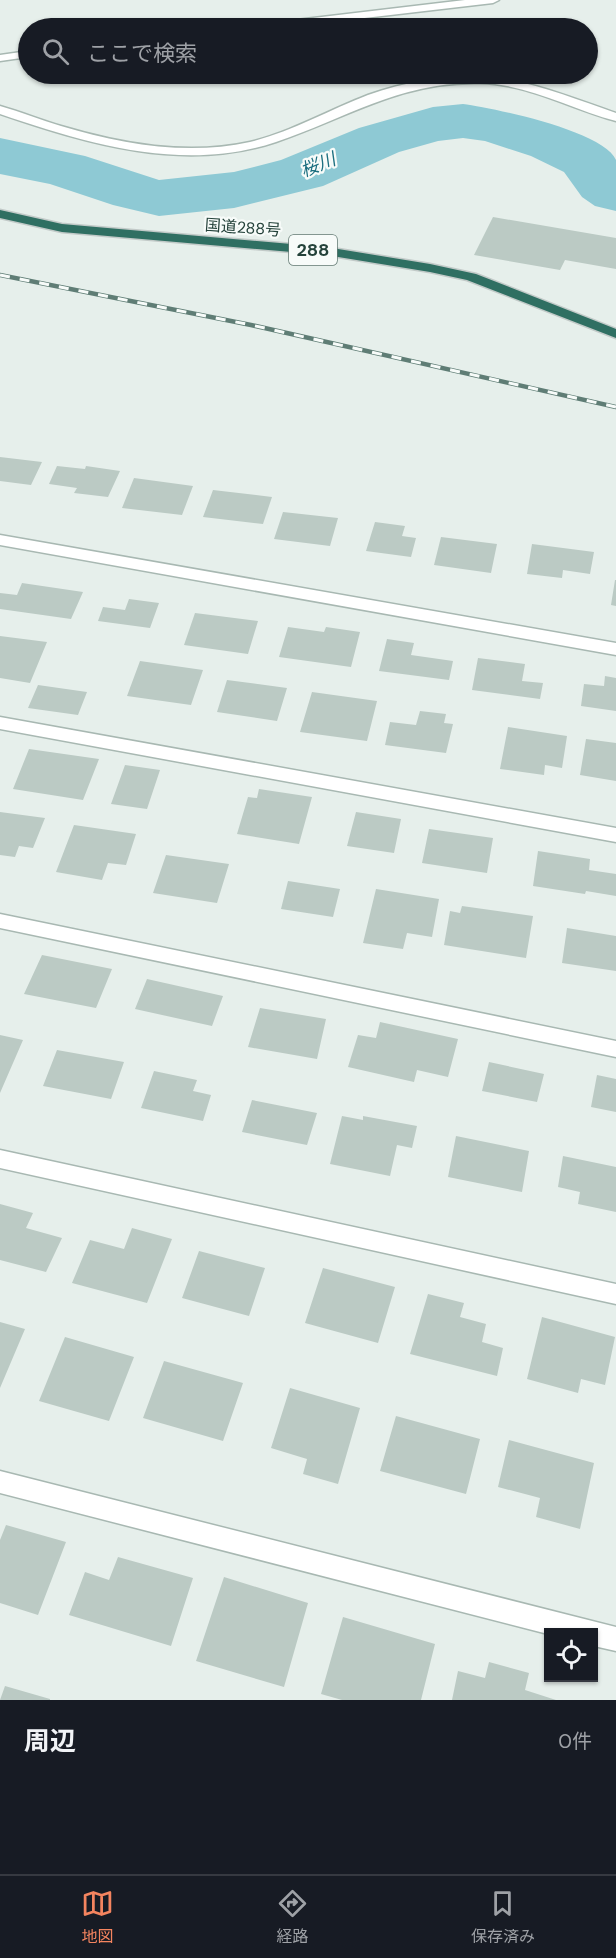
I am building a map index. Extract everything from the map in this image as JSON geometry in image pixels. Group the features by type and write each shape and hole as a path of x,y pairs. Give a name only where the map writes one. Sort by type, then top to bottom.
{"highway":[{"name":"国道288号","path":"0,214 62,228 315,250 430,268 471,277 616,334"}],"street":[{"path":"339,18 493,0"},
{"path":"0,58 18,55"},
{"path":"0,110 59,130 125,146 199,152 232,149 264,142 288,135 374,97 438,84"},
{"path":"509,84 542,92 616,117"},
{"path":"0,540 616,649"},
{"path":"0,723 616,835"},
{"path":"0,921 616,1049"},
{"path":"0,1159 616,1294"},
{"path":"0,1482 573,1628"},
{"path":"598,1635 616,1640"}],"building":[{"path":"493,217 616,238 616,269 565,260 560,270 474,255"},
{"path":"0,457 42,462 31,485 0,481"},
{"path":"57,466 85,469 86,466 120,471 108,497 74,493 77,488 49,484"},
{"path":"134,478 193,486 182,515 122,508"},
{"path":"213,490 272,497 263,524 203,517"},
{"path":"283,512 338,518 330,546 274,539"},
{"path":"375,522 405,526 402,536 416,538 411,557 366,551"},
{"path":"441,537 497,544 491,573 434,565"},
{"path":"532,544 594,552 590,574 563,570 562,578 527,574"},
{"path":"616,580 616,606 611,605"},
{"path":"22,583 83,592 71,619 0,609 0,593 17,595"},
{"path":"129,599 159,603 150,628 98,621 103,607 125,610"},
{"path":"195,613 258,621 248,654 184,645"},
{"path":"288,627 324,632 326,627 360,632 351,667 279,657"},
{"path":"0,636 47,642 30,683 0,678"},
{"path":"387,639 414,643 411,655 453,661 449,680 379,671"},
{"path":"478,658 525,664 522,681 543,683 540,699 472,690"},
{"path":"140,661 203,670 191,705 127,696"},
{"path":"605,676 616,678 616,711 581,706 584,684 604,686"},
{"path":"227,680 287,688 277,721 217,712"},
{"path":"38,685 87,692 78,715 28,708"},
{"path":"312,692 377,701 367,741 300,732"},
{"path":"420,711 446,714 444,723 453,724 446,753 385,745 390,722 416,725"},
{"path":"508,727 567,736 562,768 545,765 544,775 500,769"},
{"path":"586,739 616,743 616,781 580,775"},
{"path":"29,749 99,759 83,800 13,789"},
{"path":"125,765 160,770 147,809 111,804"},
{"path":"259,789 312,797 299,844 237,834 248,797 257,798"},
{"path":"0,812 45,818 33,848 19,846 15,857 0,855"},
{"path":"356,812 401,819 394,853 347,846"},
{"path":"74,825 136,834 126,865 108,863 102,880 56,872"},
{"path":"429,829 493,838 487,873 422,863"},
{"path":"538,851 590,859 589,870 616,874 616,896 533,886"},
{"path":"166,855 229,864 217,903 153,893"},
{"path":"288,881 340,889 333,917 281,909"},
{"path":"376,889 439,899 432,937 407,933 403,949 363,943"},
{"path":"462,906 533,916 526,958 444,945 450,911 460,913"},
{"path":"567,928 616,936 616,971 562,963"},
{"path":"42,955 112,969 96,1008 24,994"},
{"path":"147,979 223,996 212,1026 135,1009"},
{"path":"260,1008 326,1019 317,1059 248,1047"},
{"path":"380,1022 458,1039 448,1077 417,1070 414,1082 348,1067 358,1035 376,1038"},
{"path":"0,1035 23,1040 0,1093"},
{"path":"57,1050 124,1062 111,1099 43,1086"},
{"path":"489,1062 544,1074 537,1102 482,1091"},
{"path":"154,1071 197,1080 193,1091 211,1095 203,1121 141,1108"},
{"path":"597,1075 616,1079 616,1112 591,1107"},
{"path":"252,1100 317,1113 307,1145 242,1132"},
{"path":"342,1116 363,1120 363,1116 417,1126 412,1148 397,1145 390,1176 330,1164"},
{"path":"456,1136 529,1151 522,1192 448,1177"},
{"path":"563,1156 616,1167 616,1212 578,1204 580,1192 558,1187"},
{"path":"0,1204 33,1213 26,1228 62,1238 46,1272 0,1260"},
{"path":"132,1228 172,1239 147,1303 72,1283 90,1240 124,1249"},
{"path":"199,1251 265,1268 249,1316 182,1298"},
{"path":"323,1268 395,1287 378,1343 305,1323"},
{"path":"428,1294 464,1303 460,1317 486,1324 482,1342 503,1348 497,1376 410,1354"},
{"path":"542,1317 615,1337 605,1385 581,1379 578,1393 527,1379"},
{"path":"0,1322 25,1329 0,1388"},
{"path":"65,1337 134,1357 109,1421 39,1401"},
{"path":"164,1361 243,1383 223,1441 143,1418"},
{"path":"290,1388 360,1408 338,1484 303,1474 307,1459 271,1448"},
{"path":"396,1416 480,1439 466,1494 380,1471"},
{"path":"509,1440 594,1463 580,1529 536,1517 540,1498 498,1487"},
{"path":"6,1525 66,1542 38,1615 0,1603 0,1540"},
{"path":"118,1557 193,1578 171,1646 69,1615 85,1572 109,1580"},
{"path":"224,1577 308,1603 284,1687 196,1661"},
{"path":"343,1617 435,1644 421,1700 342,1700 321,1694"},
{"path":"489,1662 529,1673 525,1690 556,1700 452,1700 458,1671 485,1678"},
{"path":"5,1686 50,1699 50,1700 0,1700"}],"waterway":[{"name":"桜川","path":"0,156 64,169 159,198 234,190 302,173 379,140 433,124 463,121 493,125 552,144 585,160 603,184 616,193"}],"railway":[{"path":"0,275 251,325 616,407"}]}
